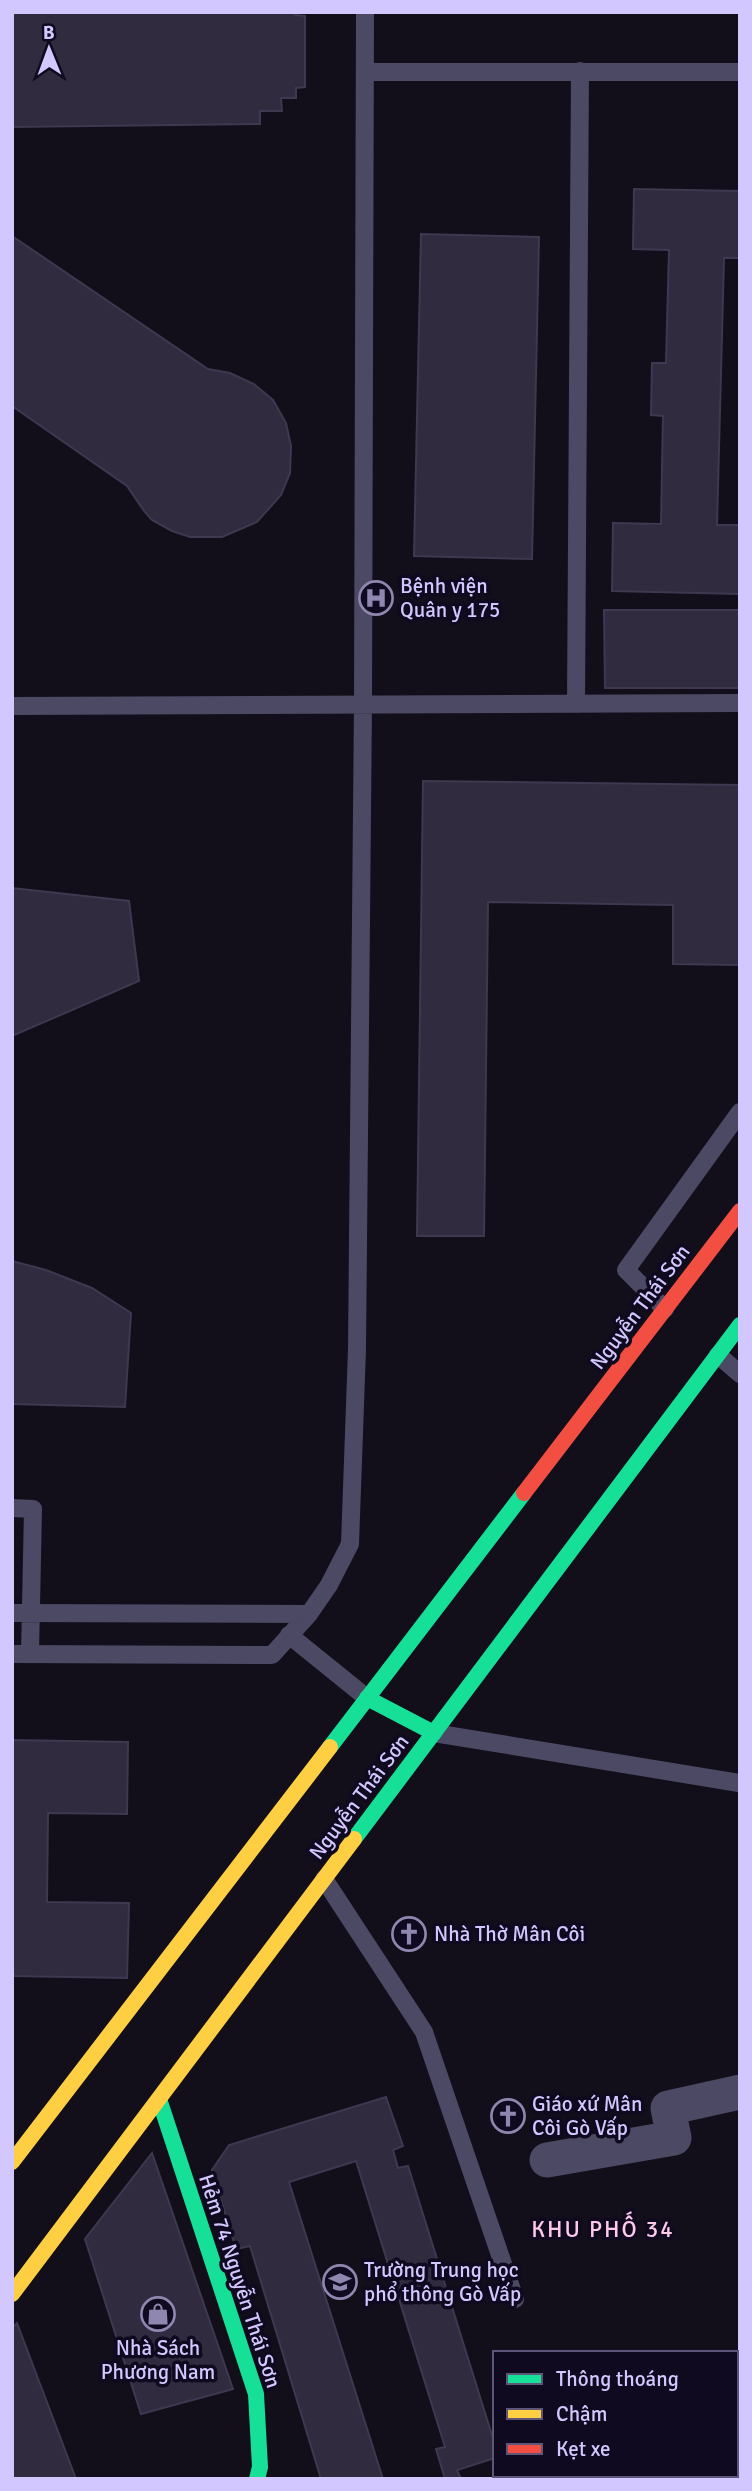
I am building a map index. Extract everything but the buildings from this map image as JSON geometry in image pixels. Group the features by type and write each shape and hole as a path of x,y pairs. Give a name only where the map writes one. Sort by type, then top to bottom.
{"main road":[{"name":"Nguyễn Thái Sơn","path":"12,2162 740,1211"},
{"name":"Nguyễn Thái Sơn","path":"12,2294 740,1325"},
{"path":"367,1698 433,1733"},
{"name":"Hẻm 74 Nguyễn Thái Sơn","path":"159,2099 256,2394 260,2467 257,2479"}],"street":[{"path":"547,2160 674,2138 668,2108 740,2092"}],"lane":[{"path":"12,1508 33,1509 32,1613 21,1654 272,1655 309,1614 329,1585 350,1544 357,1349 363,704 365,12"},
{"path":"576,704 580,71"},
{"path":"366,72 740,72"},
{"path":"12,706 740,703"},
{"path":"665,1309 626,1270 740,1112"},
{"path":"718,1355 740,1374"},
{"path":"12,1613 309,1614"},
{"path":"289,1635 367,1698"},
{"path":"433,1733 739,1783"},
{"path":"324,1879 424,2032 515,2299"}],"traffic: fast":[{"path":"354,1839 740,1325"},
{"path":"330,1747 524,1493"},
{"path":"367,1698 434,1733"},
{"path":"159,2099 256,2394 260,2467 257,2479"}],"traffic: slow":[{"path":"12,2162 330,1747"},
{"path":"12,2294 354,1839"}],"traffic: jam":[{"path":"524,1493 740,1211"}],"place":[{"name":"Bệnh viện Quân y 175","path":"376,598"},
{"name":"Nhà Thờ Mân Côi","path":"409,1934"},
{"name":"Giáo xứ Mân Côi Gò Vấp","path":"508,2116"},
{"name":"Trường Trung học phổ thông Gò Vấp","path":"340,2282"},
{"name":"Nhà Sách Phương Nam","path":"158,2314"}],"district":[{"name":"KHU PHỐ 34","path":"603,2229"}]}
